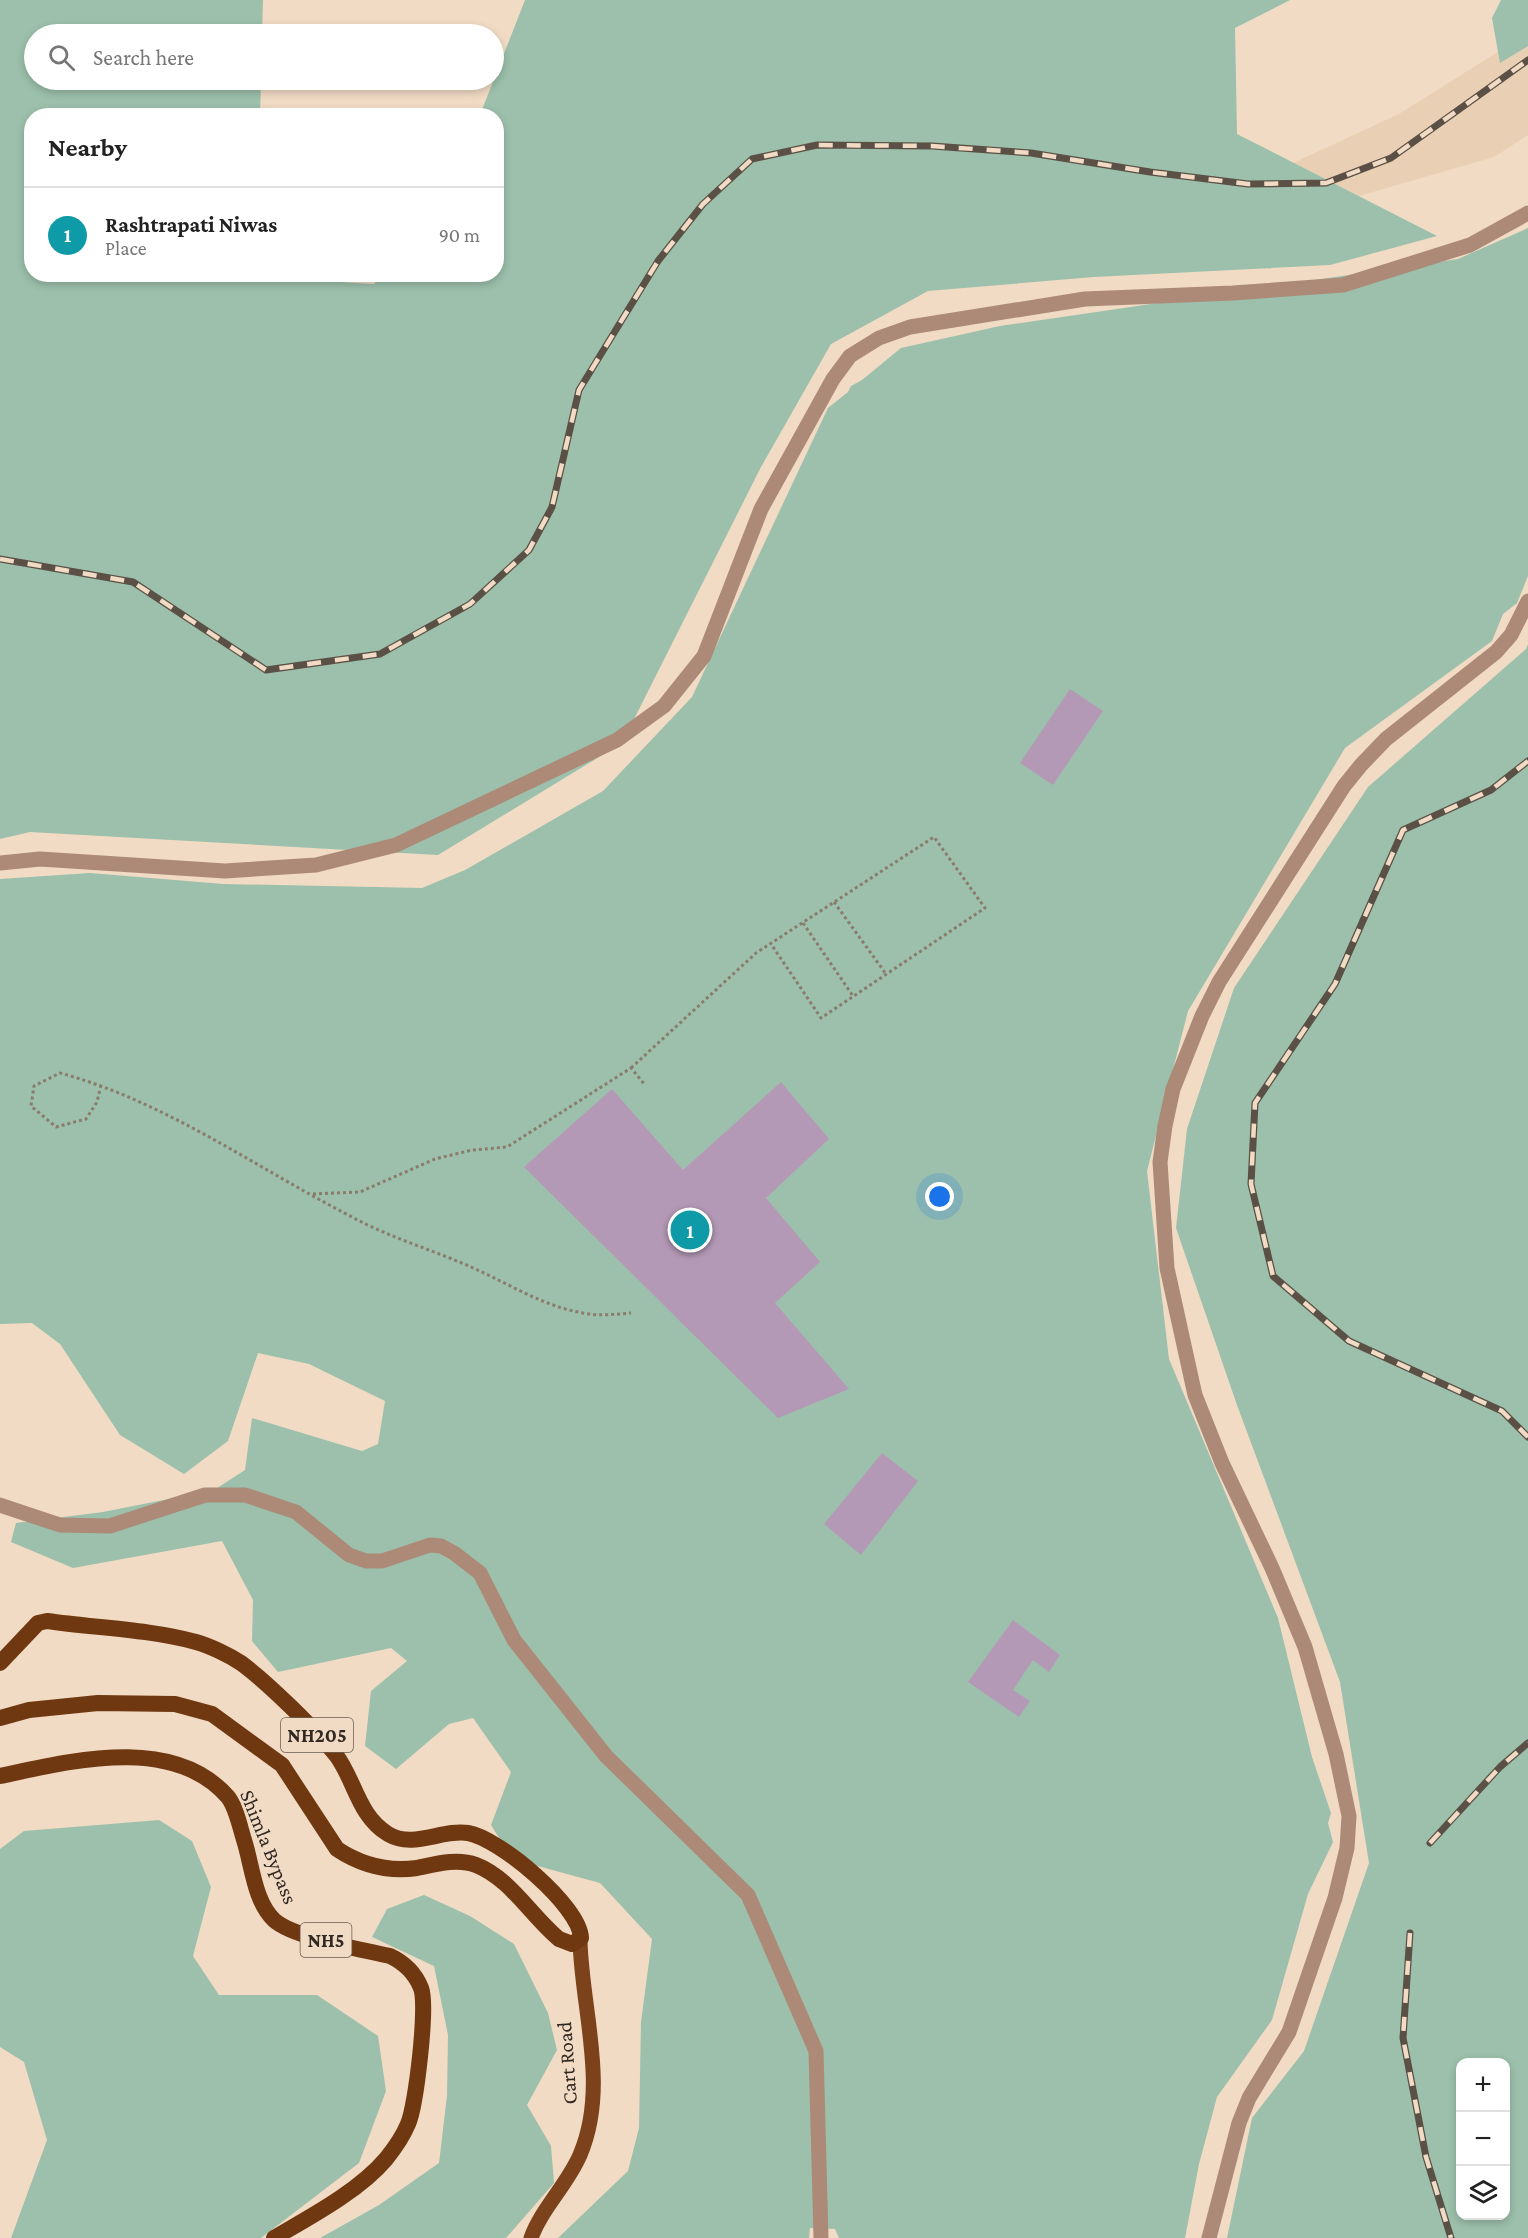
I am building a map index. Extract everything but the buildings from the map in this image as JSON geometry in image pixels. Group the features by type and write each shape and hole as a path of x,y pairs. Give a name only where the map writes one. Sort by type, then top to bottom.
{"highway":[{"name":"NH205","path":"0,1663 38,1623 47,1621 197,1643 240,1663 293,1711 337,1756 369,1817 389,1834 409,1840 458,1832 483,1836 550,1888 576,1922 581,1932 580,1941 572,1944 559,1939 495,1875 475,1865 458,1862 397,1870 364,1864 337,1849 282,1764 212,1714 176,1704 98,1702 29,1710 0,1718"},
{"name":"Shimla Bypass","path":"0,1776 102,1757 170,1761 204,1774 230,1799 259,1893 273,1920 283,1927 306,1935 390,1956 403,1962 414,1974 422,1988 424,2012 409,2123 386,2160 370,2175 317,2213 274,2238"}],"main road":[{"name":"Cart Road","path":"531,2238 580,2156 590,2127 594,2092 582,1990 580,1941"}],"street":[{"path":"0,863 40,859 225,871 315,865 396,844 617,740 664,706 704,656 761,509 833,379 850,356 879,338 910,327 1085,299 1343,285 1470,245 1528,213"},
{"path":"1209,2238 1239,2123 1249,2098 1289,2032 1335,1898 1347,1848 1349,1816 1336,1754 1305,1647 1272,1568 1222,1463 1195,1395 1167,1268 1160,1162 1165,1126 1173,1089 1202,1016 1219,982 1344,786 1386,739 1496,652 1511,635 1528,602"},
{"path":"0,1505 60,1525 110,1526 205,1495 245,1495 296,1512 349,1555 366,1561 382,1561 419,1547 441,1546 480,1573 514,1640 606,1756 748,1895 816,2051 821,2238"}],"path":[{"path":"311,1194 360,1192 435,1159 472,1150 507,1147 631,1068 756,953 934,837 985,908 821,1018 771,944"},
{"path":"834,902 886,974"},
{"path":"802,923 853,996"},
{"path":"631,1068 645,1085"},
{"path":"101,1085 97,1102 86,1119 56,1127 31,1106 34,1086 60,1073 101,1085 129,1096 215,1139 355,1219 473,1268 532,1297 590,1314 631,1314"}],"shaded area":[{"path":"1528,33 1528,135 1494,157 1359,196 1293,163 1399,114"}],"green space":[{"path":"0,0 263,0 262,24 24,24 24,90 261,90 260,108 24,108 24,282 340,282 374,284 376,282 504,282 504,108 483,108 490,90 504,90 504,54 525,0 1290,0 1235,28 1237,134 1437,236 1330,265 1094,277 928,291 831,344 761,467 622,743 438,855 30,832 0,839"},
{"path":"1501,0 1528,0 1528,46 1500,63 1492,18"},
{"path":"1528,228 1528,576 1517,603 1503,614 1492,641 1345,748 1188,1011 1147,1171 1169,1359 1278,1618 1312,1757 1331,1813 1328,1823 1333,1842 1308,1894 1272,2020 1217,2097 1199,2164 1185,2238 839,2238 835,2229 810,2228 809,2238 558,2238 628,2171 639,2128 641,2022 652,1939 600,1883 512,1859 491,1825 511,1772 473,1718 449,1724 396,1769 365,1746 371,1691 407,1661 391,1648 278,1672 252,1641 253,1600 222,1541 73,1568 11,1542 16,1523 103,1512 214,1490 245,1470 252,1418 362,1451 378,1444 385,1401 309,1364 258,1353 228,1441 184,1474 120,1435 60,1344 32,1323 0,1324 0,879 90,873 223,884 422,888 465,870 603,791 692,697 828,408 848,392 851,386 862,380 901,348 1000,326 1458,259"},
{"path":"1528,644 1528,2238 1227,2238 1252,2118 1304,2051 1369,1863 1340,1682 1237,1405 1176,1228 1187,1129 1234,988 1368,787 1526,649"},
{"path":"159,1820 192,1841 211,1887 193,1956 219,1995 317,1995 378,2036 386,2091 359,2163 261,2238 11,2238 47,2140 24,2062 0,2047 0,1849 24,1831"},
{"path":"424,1895 470,1916 514,1944 548,2013 557,2050 527,2105 551,2146 554,2183 506,2238 320,2238 379,2205 439,2163 447,2096 448,2035 434,1966 372,1937 387,1909"}],"railway":[{"path":"0,559 133,582 266,670 380,654 470,604 529,550 552,507 579,390 658,261 703,204 752,159 817,145 932,146 1031,153 1150,172 1248,184 1326,183 1391,158 1528,60"},
{"path":"1528,761 1491,790 1403,830 1335,984 1255,1103 1251,1184 1273,1276 1349,1341 1502,1411 1528,1437"},
{"path":"1430,1843 1500,1767 1528,1743"},
{"path":"1410,1933 1403,2038 1426,2157 1451,2238"}],"place":[{"name":"Rashtrapati Niwas","path":"690,1230"}]}
